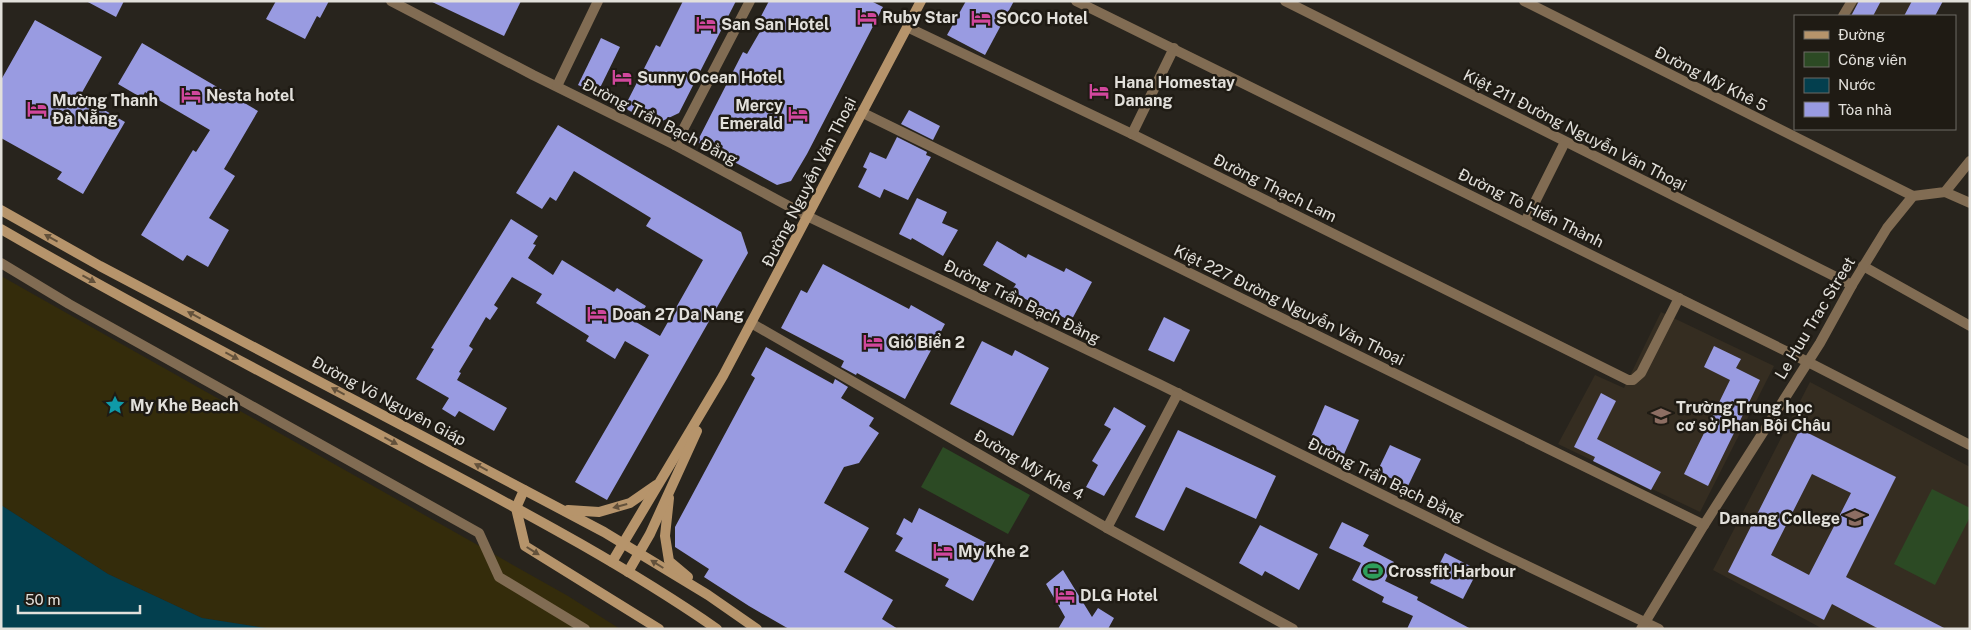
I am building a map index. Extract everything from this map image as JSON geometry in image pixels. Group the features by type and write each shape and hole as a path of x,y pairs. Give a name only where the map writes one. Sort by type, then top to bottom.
{"main road":[{"name":"Đường Nguyễn Văn Thoại","path":"612,562 723,376 921,1"},
{"name":"Đường Võ Nguyên Giáp","path":"1,210 100,266 624,543 708,594 757,629"},
{"path":"1,229 86,278 516,508 612,562 712,628"},
{"name":"Đường Nguyễn Văn Thoại","path":"628,572 640,553 723,376"},
{"path":"563,510 599,512 630,504 661,481"},
{"path":"671,487 665,536 669,561 708,594"},
{"path":"524,490 516,508 525,546 659,629"}],"street":[{"name":"Đường Trần Bạch Đằng","path":"391,1 675,145 807,216 1178,393 1643,625 1659,629"},
{"path":"557,86 598,1"},
{"path":"675,145 750,1"},
{"name":"Đường Tô Hiến Thành","path":"1076,1 1808,362 1970,445"},
{"name":"Kiệt 211 Đường Nguyễn Văn Thoại","path":"1285,1 1852,285"},
{"name":"Đường Mỹ Khê 5","path":"1524,1 1913,196"},
{"path":"1844,15 1852,1"},
{"name":"Đường Thạch Lam","path":"907,27 1132,134 1628,380 1634,380 1641,372 1679,298"},
{"path":"1132,134 1174,48"},
{"name":"Kiệt 227 Đường Nguyễn Văn Thoại","path":"861,112 1704,525"},
{"path":"1525,222 1565,142"},
{"path":"1945,192 1970,161"},
{"path":"1913,196 1945,192 1970,203"},
{"name":"Le Huu Trac Street","path":"1643,625 1820,343 1863,266 1887,228 1913,196"},
{"path":"1,263 69,304 479,533 499,577 585,629"},
{"path":"1863,266 1970,326"},
{"name":"Đường Mỹ Khê 4","path":"751,323 1107,528 1293,629"},
{"path":"1107,528 1178,393"}],"shaded area":[{"path":"1856,1 1943,1 1936,15 1849,15"},
{"name":"Trường Trung học cơ sở Phan Bội Châu","path":"1661,312 1774,366 1700,512 1558,444 1595,375 1624,388"},
{"name":"Danang College","path":"1810,382 1970,467 1970,629 1823,629 1713,570"}],"green space":[{"path":"943,447 1030,495 1008,534 921,487"},
{"path":"1932,489 1970,508 1970,517 1935,585 1894,564"}],"sand":[{"name":"My Khe Beach","path":"1,276 568,596 620,629 272,629 202,618 108,574 1,505"}],"water":[{"path":"1,505 108,574 202,618 272,629 1,629"}],"building":[{"path":"86,1 124,1 116,17"},
{"path":"276,1 329,1 320,18 317,16 305,39 266,19"},
{"path":"430,1 521,1 504,36"},
{"path":"683,1 736,1 679,113 656,124 624,108 656,45 660,47"},
{"path":"769,1 871,1 883,7 807,154 791,181 777,185 697,142 743,52 747,54 765,23 759,20"},
{"name":"SOCO Hotel","path":"966,1 1014,1 985,55 947,35"},
{"path":"1859,1 1881,1 1874,15 1852,15"},
{"path":"1912,1 1943,1 1936,15 1905,15"},
{"name":"Mường Thanh Đà Nẵng","path":"35,20 102,57 80,96 125,122 83,194 57,179 62,172 1,138 1,80"},
{"path":"601,38 620,47 597,94 578,85"},
{"path":"142,43 258,111 224,169 235,176 209,218 229,230 208,267 187,255 183,261 141,235 193,150 196,152 210,130 145,92 142,98 118,84"},
{"path":"909,110 940,126 933,140 901,124"},
{"path":"558,125 741,232 748,253 607,500 575,482 649,355 625,341 615,359 586,341 589,336 536,303 542,294 512,277 494,305 498,308 490,320 486,317 469,346 473,349 459,372 461,373 457,380 507,408 494,431 459,411 455,417 442,409 449,398 416,379 434,349 431,348 511,219 538,236 533,244 536,245 528,258 553,275 562,260 614,292 617,288 646,306 636,322 660,336 703,260 646,226 651,218 574,171 556,201 550,197 542,209 516,193"},
{"path":"897,137 927,152 926,155 931,157 908,200 884,189 880,198 858,187 867,169 863,167 870,152 886,159"},
{"path":"917,198 947,212 942,223 958,230 943,256 912,238 911,240 899,234"},
{"path":"997,241 1026,258 1028,254 1064,272 1066,268 1092,282 1071,321 1011,292 1016,284 983,265"},
{"path":"823,264 909,309 911,305 945,324 905,399 857,373 856,375 841,367 844,361 781,328 801,290 807,293"},
{"path":"1164,317 1190,330 1174,362 1148,350"},
{"path":"982,341 1012,356 1015,350 1049,368 1013,436 950,404"},
{"path":"1714,346 1741,359 1736,368 1760,380 1708,486 1684,474 1730,380 1704,367"},
{"path":"766,347 833,384 835,379 848,387 841,398 874,418 869,426 879,433 859,463 844,467 824,503 869,528 844,572 893,600 882,619 898,629 789,629 704,577 709,569 675,547 675,527 755,378 751,375"},
{"path":"1601,393 1616,401 1597,439 1661,472 1651,490 1593,461 1595,457 1574,447"},
{"path":"1325,405 1359,420 1342,459 1308,444"},
{"path":"1114,407 1146,426 1104,496 1086,487 1098,465 1092,461 1111,429 1104,425"},
{"path":"1800,429 1896,477 1846,577 1946,629 1879,629 1832,604 1824,620 1728,572","holes":["1812,474 1851,493 1809,575 1771,555"]},
{"path":"1178,430 1276,476 1256,519 1186,487 1164,531 1135,517"},
{"path":"1390,445 1421,459 1408,486 1377,472"},
{"path":"919,508 1000,550 973,601 945,586 949,579 895,551 903,538 896,534 904,518 912,523"},
{"path":"1342,522 1369,535 1363,546 1394,562 1385,581 1418,597 1417,600 1471,629 1407,629 1413,616 1382,602 1384,597 1352,580 1361,563 1329,548"},
{"path":"1260,525 1318,554 1299,590 1265,571 1262,576 1239,563"},
{"path":"1445,553 1478,570 1463,599 1430,583"},
{"name":"DLG Hotel","path":"1063,570 1092,617 1098,608 1114,618 1108,629 1058,629 1065,617 1046,584"}],"place":[{"name":"Ruby Star","path":"867,17"},
{"name":"SOCO Hotel","path":"981,18"},
{"name":"San San Hotel","path":"706,24"},
{"name":"Sunny Ocean Hotel","path":"622,77"},
{"name":"Hana Homestay Danang","path":"1099,91"},
{"name":"Nesta hotel","path":"191,95"},
{"name":"Mường Thanh Đà Nẵng","path":"37,109"},
{"name":"Mercy Emerald","path":"798,114"},
{"name":"Doan 27 Da Nang","path":"597,314"},
{"name":"Gió Biển 2","path":"873,342"},
{"name":"My Khe Beach","path":"115,405"},
{"name":"Trường Trung học cơ sở Phan Bội Châu","path":"1661,416"},
{"name":"Danang College","path":"1855,518"},
{"name":"My Khe 2","path":"943,551"},
{"name":"Crossfit Harbour","path":"1373,571"},
{"name":"DLG Hotel","path":"1065,595"}]}
